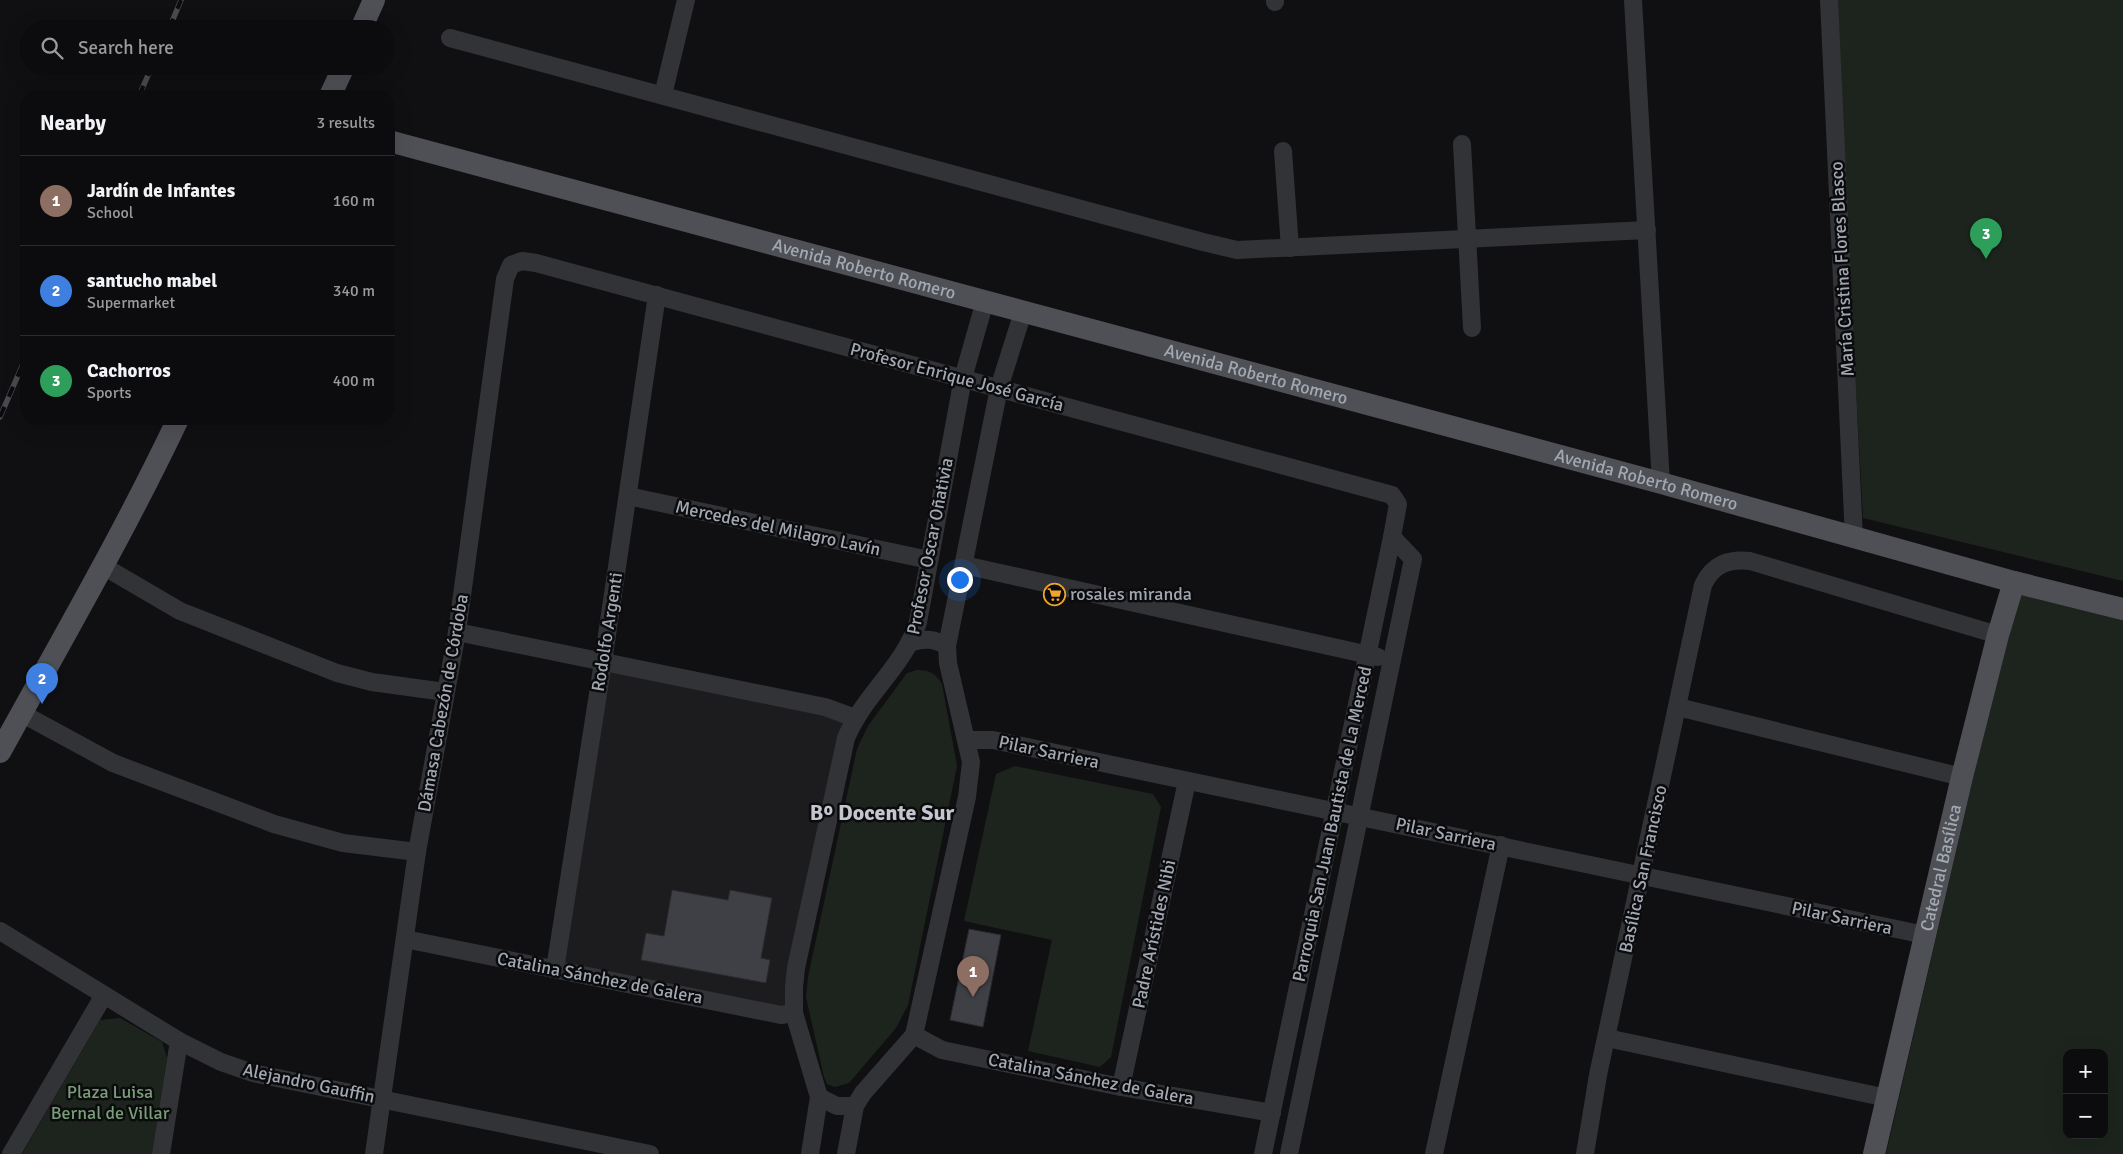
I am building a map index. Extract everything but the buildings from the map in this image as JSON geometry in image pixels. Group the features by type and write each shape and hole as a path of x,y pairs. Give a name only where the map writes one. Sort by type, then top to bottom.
{"main road":[{"path":"365,20 374,0"},
{"path":"333,90 340,75"},
{"name":"Avenida Roberto Romero","path":"395,143 1660,483 1854,539 2123,609"},
{"path":"0,752 103,566 175,425"},
{"name":"Catedral Basílica","path":"1874,1154 1962,777 1998,635 2014,582"}],"street":[{"path":"663,95 686,0"},
{"path":"1633,0 1648,230 1660,483"},
{"name":"María Cristina Flores Blasco","path":"1830,0 1854,539"},
{"path":"450,38 1237,250 1648,230"},
{"path":"1462,144 1472,328"},
{"path":"1283,151 1290,248"},
{"name":"Profesor Enrique José García","path":"522,261 657,295 1392,495"},
{"name":"Dámasa Cabezón de Córdoba","path":"374,1154 417,852 457,632 505,279 511,265 522,261"},
{"name":"Rodolfo Argenti","path":"555,968 603,662 657,295"},
{"name":"Profesor Oscar Oñativia","path":"810,1154 819,1097 794,1013 796,968 846,738 855,718 912,642 918,622 962,378 985,301"},
{"name":"Profesor Oscar Oñativia","path":"846,1154 855,1106 863,1093 914,1035 967,797 971,762 948,663 947,646 999,388 1024,312"},
{"name":"Parroquia San Juan Bautista de La Merced","path":"1263,1154 1392,537 1398,504 1392,495"},
{"name":"Mercedes del Milagro Lavín","path":"628,496 929,560"},
{"path":"1289,1154 1413,559 1392,537"},
{"name":"Basílica San Francisco","path":"1586,1154 1598,1075 1608,1038 1703,584 1708,574 1717,566 1732,560 1750,561 1998,635"},
{"path":"964,565 1392,661"},
{"path":"103,566 180,611 337,673 372,682 445,692"},
{"path":"457,632 825,707 855,718"},
{"path":"912,642 927,638 947,646"},
{"path":"1678,707 1962,777"},
{"path":"21,713 113,763 274,824 343,843 417,852"},
{"name":"Pilar Sarriera","path":"966,740 993,740 1925,935"},
{"name":"Padre Arístides Nibi","path":"1121,1088 1187,781"},
{"path":"1434,1154 1501,845"},
{"name":"Alejandro Gauffin","path":"0,931 179,1041 221,1062 253,1072 650,1154"},
{"name":"Catalina Sánchez de Galera","path":"405,939 781,1015 794,1013"},
{"path":"11,1154 104,995"},
{"name":"Catalina Sánchez de Galera","path":"914,1035 942,1050 1121,1088 1272,1113"},
{"path":"1608,1038 1887,1098"},
{"path":"161,1154 179,1041"},
{"path":"819,1097 837,1106 855,1106"}],"shaded area":[{"path":"604,664 854,718 794,1013 555,968"}],"green space":[{"path":"1835,0 2123,0 2123,581 1863,518"},
{"path":"2017,588 2123,616 2123,1154 1886,1154"},
{"path":"917,670 932,673 942,684 957,766 908,1005 896,1028 849,1083 835,1087 827,1084 824,1077 806,997 808,977 857,749 868,726 907,673"},
{"path":"1015,766 1153,794 1161,807 1111,1057 1100,1067 1028,1051 1052,940 964,921 996,774"},
{"name":"Plaza Luisa Bernal de Villar","path":"120,1018 162,1042 167,1058 152,1154 22,1154 100,1020"}],"railway":[{"path":"173,20 181,0"},
{"path":"142,90 148,75"},
{"path":"0,417 20,371"}],"place":[{"name":"Cachorros","path":"1986,259"},
{"name":"rosales miranda","path":"1054,594"},
{"name":"santucho mabel","path":"42,704"},
{"name":"Jardín de Infantes","path":"973,997"}],"district":[{"name":"Bº Docente Sur","path":"882,812"}]}
